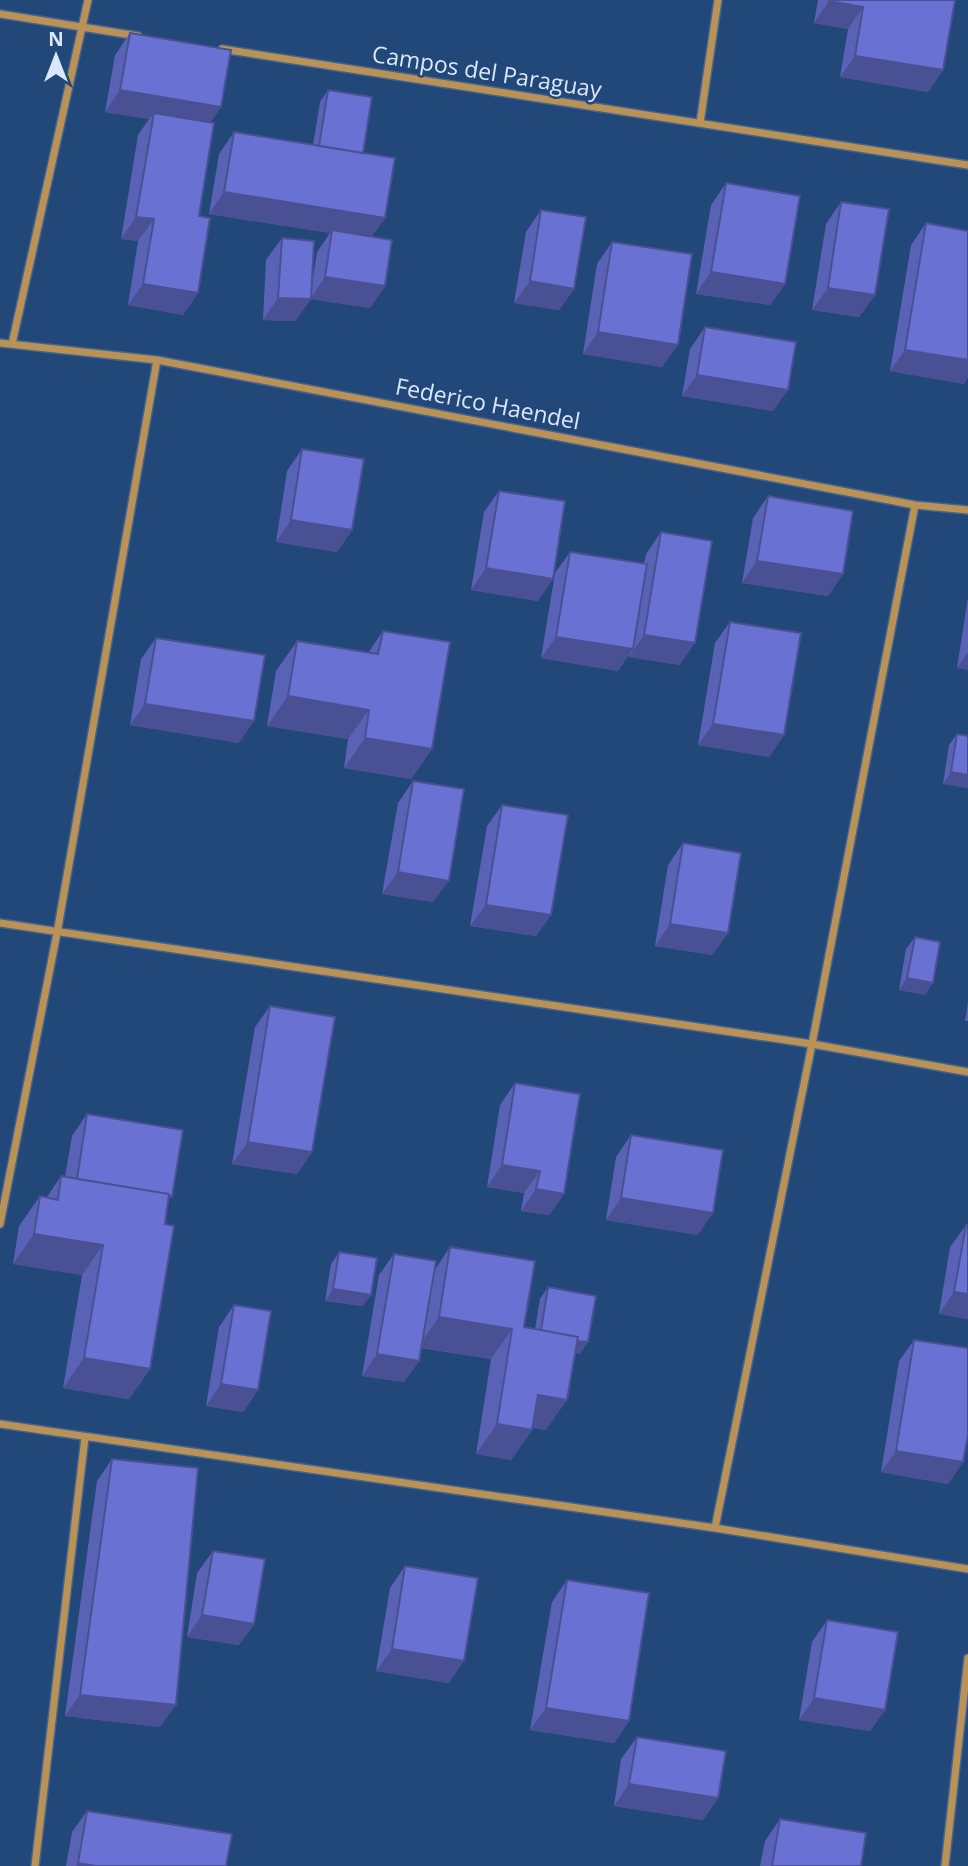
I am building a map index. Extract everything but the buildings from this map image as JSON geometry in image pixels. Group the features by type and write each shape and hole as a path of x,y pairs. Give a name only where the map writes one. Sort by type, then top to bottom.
{"street":[{"path":"12,344 84,28 88,0"},
{"path":"700,123 718,0"},
{"path":"0,14 152,39"},
{"name":"Campos del Paraguay","path":"207,47 968,165"},
{"name":"Federico Haendel","path":"0,343 157,360 915,505 968,510"},
{"path":"0,1224 57,933 157,360"},
{"path":"715,1528 812,1044 915,505"},
{"path":"0,923 812,1044 968,1072"},
{"path":"0,1424 715,1528 968,1569"},
{"path":"35,1866 85,1437"},
{"path":"945,1866 968,1658"}]}
